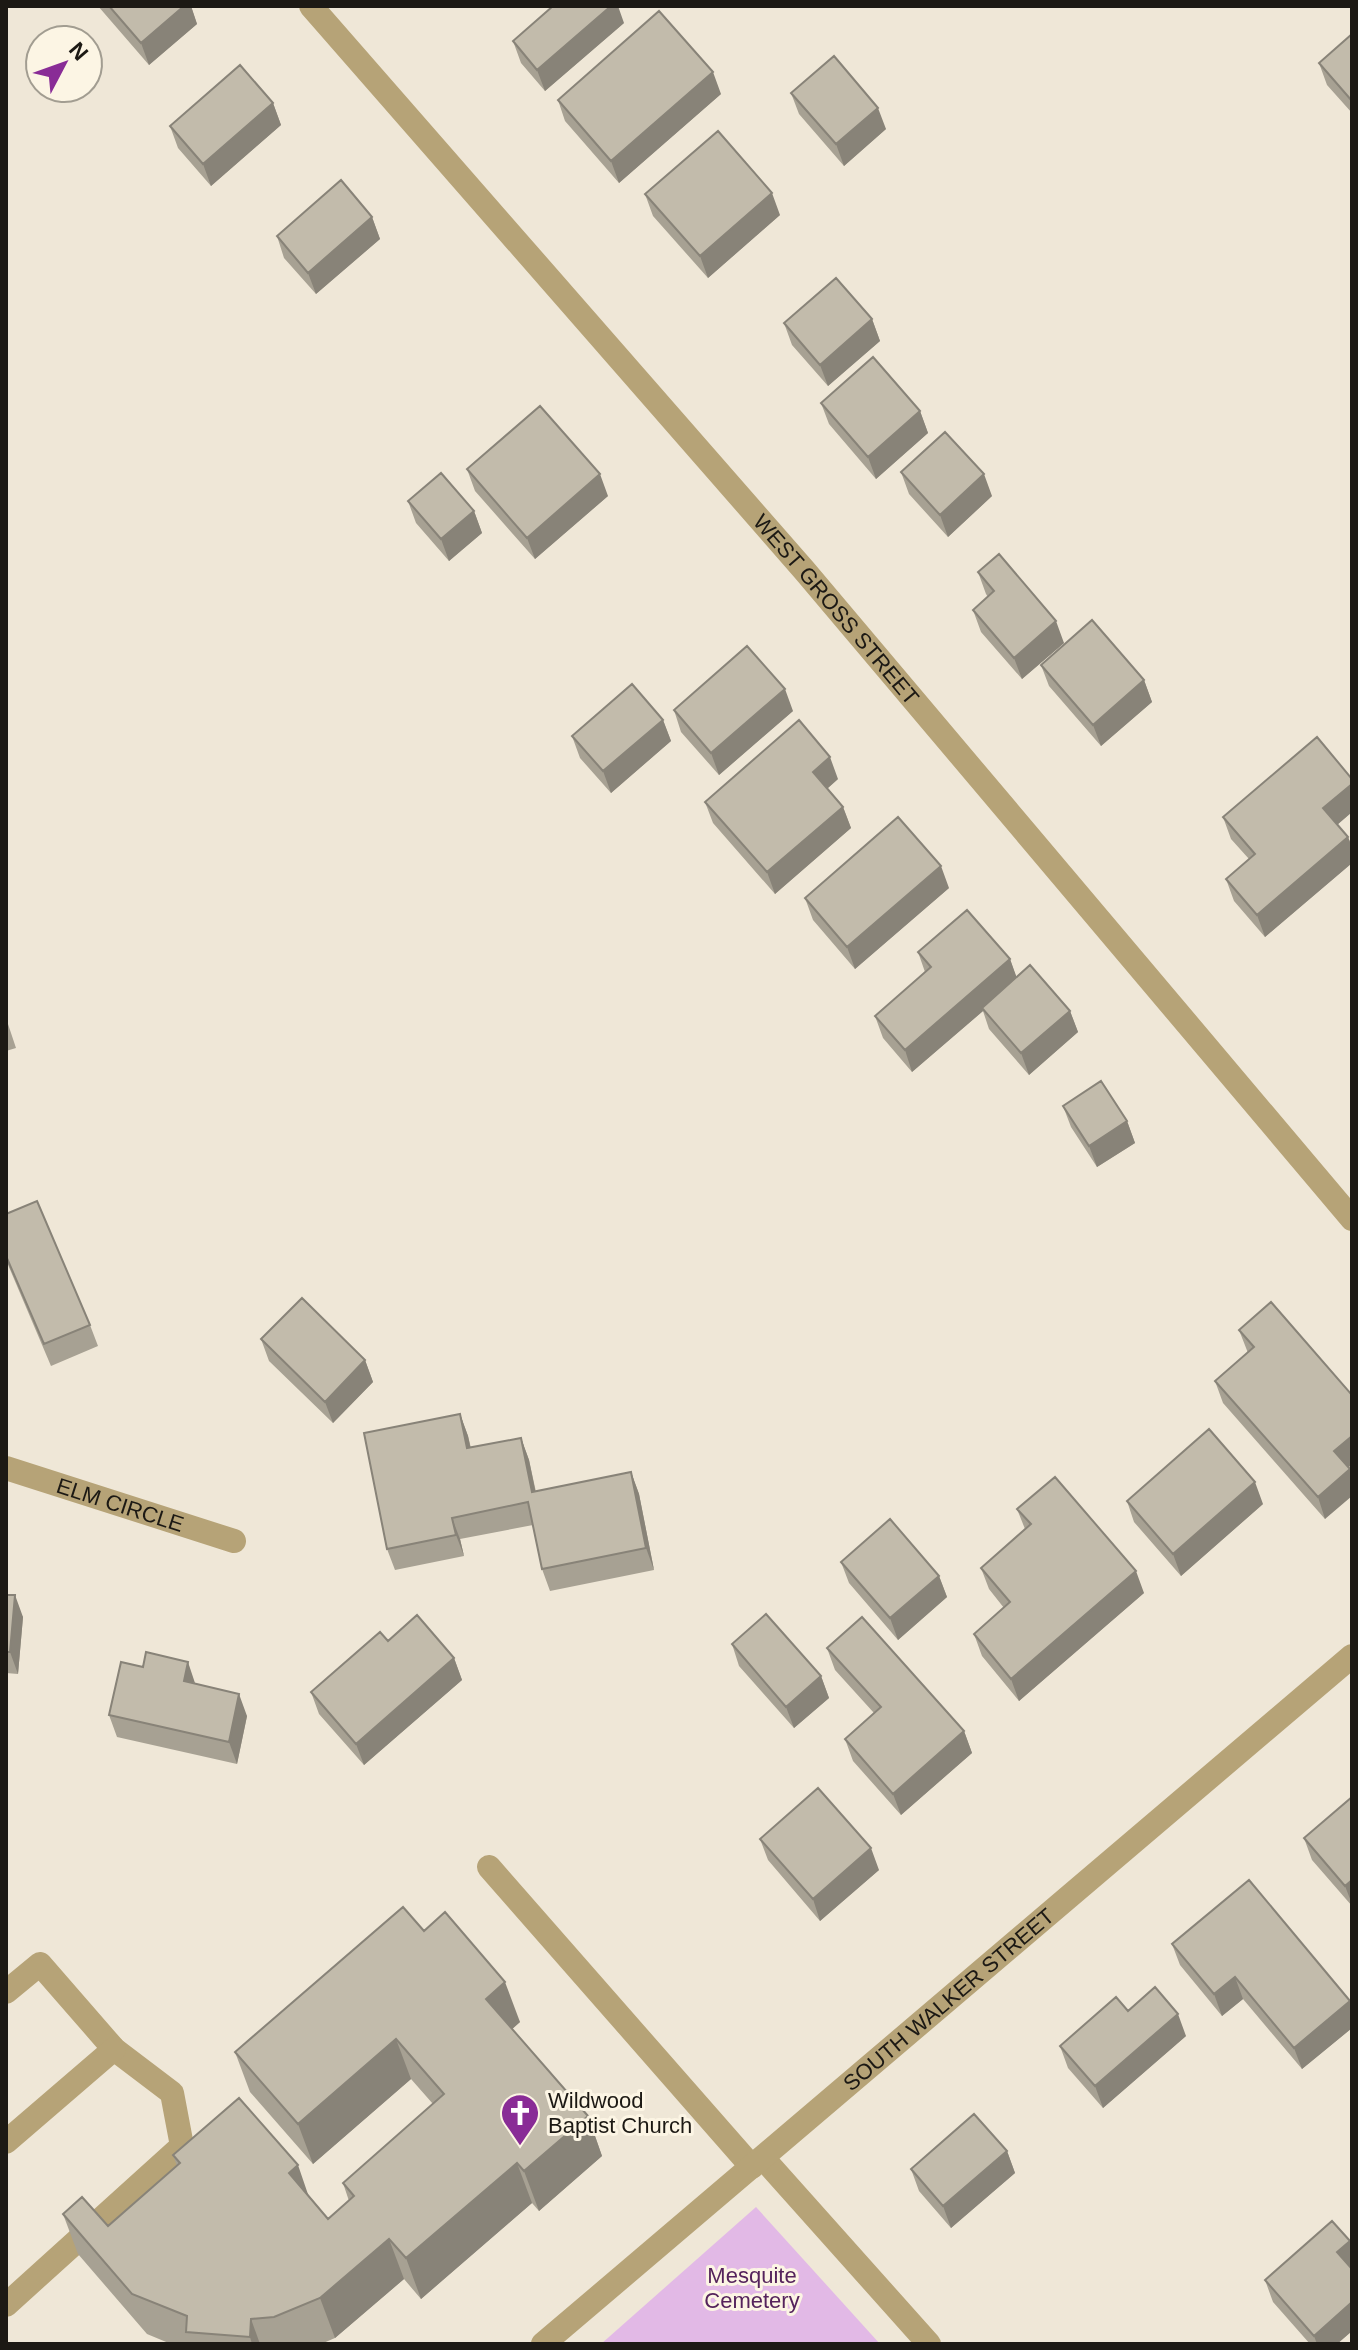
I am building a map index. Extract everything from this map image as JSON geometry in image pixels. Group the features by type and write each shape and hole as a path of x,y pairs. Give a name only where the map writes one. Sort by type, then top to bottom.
{"street":[{"name":"WEST GROSS STREET","path":"311,6 804,570 1352,1219"},
{"name":"ELM CIRCLE","path":"6,1468 234,1541"},
{"name":"SOUTH WALKER STREET","path":"543,2344 1352,1656"},
{"path":"489,1867 757,2162 929,2344"},
{"path":"6,1992 40,1964 114,2049 172,2093 182,2146 6,2305"},
{"path":"6,2142 114,2049"}],"green space":[{"name":"Mesquite Cemetery","path":"756,2207 880,2344 601,2344"}],"building":[{"path":"109,6 184,6 141,43"},
{"path":"553,6 611,6 537,70 513,41"},
{"path":"659,11 713,72 611,161 558,100"},
{"path":"1352,34 1352,101 1319,63"},
{"path":"834,56 878,108 836,144 791,93"},
{"path":"240,65 273,103 203,164 170,126"},
{"path":"718,131 772,193 700,256 645,194"},
{"path":"341,180 372,217 308,273 277,236"},
{"path":"836,278 872,319 820,365 784,323"},
{"path":"873,357 920,411 868,457 821,403"},
{"path":"540,406 600,474 527,538 467,469"},
{"path":"945,432 984,474 940,515 901,472"},
{"path":"441,473 474,511 441,539 408,501"},
{"path":"999,554 1056,621 1014,658 973,610 994,591 978,572"},
{"path":"1092,620 1144,680 1093,725 1041,665"},
{"path":"747,646 785,689 711,753 674,710"},
{"path":"632,684 663,720 603,771 572,736"},
{"path":"799,720 830,757 813,772 843,807 767,872 705,802"},
{"path":"1317,737 1352,779 1352,784 1323,808 1348,837 1257,915 1226,879 1255,854 1223,817"},
{"path":"898,817 941,866 847,947 805,898"},
{"path":"967,910 1010,959 905,1050 875,1016 931,967 918,952"},
{"path":"1030,965 1070,1011 1021,1053 982,1008"},
{"path":"1101,1081 1127,1121 1089,1146 1063,1106"},
{"path":"37,1201 90,1325 44,1344 6,1256 6,1214"},
{"path":"302,1298 365,1360 325,1402 261,1339"},
{"path":"1271,1302 1352,1395 1352,1436 1334,1451 1350,1469 1318,1497 1215,1381 1254,1347 1239,1330"},
{"path":"460,1414 467,1448 521,1438 532,1492 631,1472 646,1548 542,1569 528,1502 452,1518 456,1535 387,1549 364,1433"},
{"path":"1209,1429 1255,1482 1173,1554 1127,1501"},
{"path":"1055,1477 1136,1571 1011,1679 974,1634 1010,1602 981,1568 1031,1524 1017,1509"},
{"path":"890,1519 939,1576 890,1618 841,1562"},
{"path":"6,1595 15,1595 10,1652 6,1652"},
{"path":"766,1614 821,1676 786,1707 732,1644"},
{"path":"417,1615 454,1658 356,1744 311,1692 380,1632 388,1641"},
{"path":"862,1617 964,1731 893,1794 845,1739 881,1707 827,1648"},
{"path":"146,1652 188,1662 184,1681 239,1694 229,1742 109,1715 121,1662 143,1667"},
{"path":"818,1788 871,1848 813,1899 760,1839"},
{"path":"1352,1797 1352,1880 1345,1886 1304,1838"},
{"path":"1249,1880 1350,2001 1294,2048 1235,1977 1214,1994 1172,1944"},
{"name":"Wildwood Baptist Church","path":"403,1907 424,1931 445,1912 505,1982 486,1999 588,2116 524,2171 517,2163 406,2258 389,2239 320,2298 274,2317 251,2319 250,2337 186,2332 187,2316 132,2294 63,2214 82,2197 108,2226 180,2163 173,2155 239,2098 298,2165 289,2173 328,2219 354,2196 343,2183 444,2094 396,2039 298,2124 235,2052"},
{"path":"1155,1987 1178,2014 1095,2086 1060,2046 1116,1997 1128,2011"},
{"path":"974,2114 1007,2151 943,2206 911,2169"},
{"path":"1332,2221 1350,2241 1337,2252 1352,2269 1352,2302 1314,2336 1265,2280"}],"place":[{"name":"Wildwood Baptist Church","path":"520,2147"}]}
